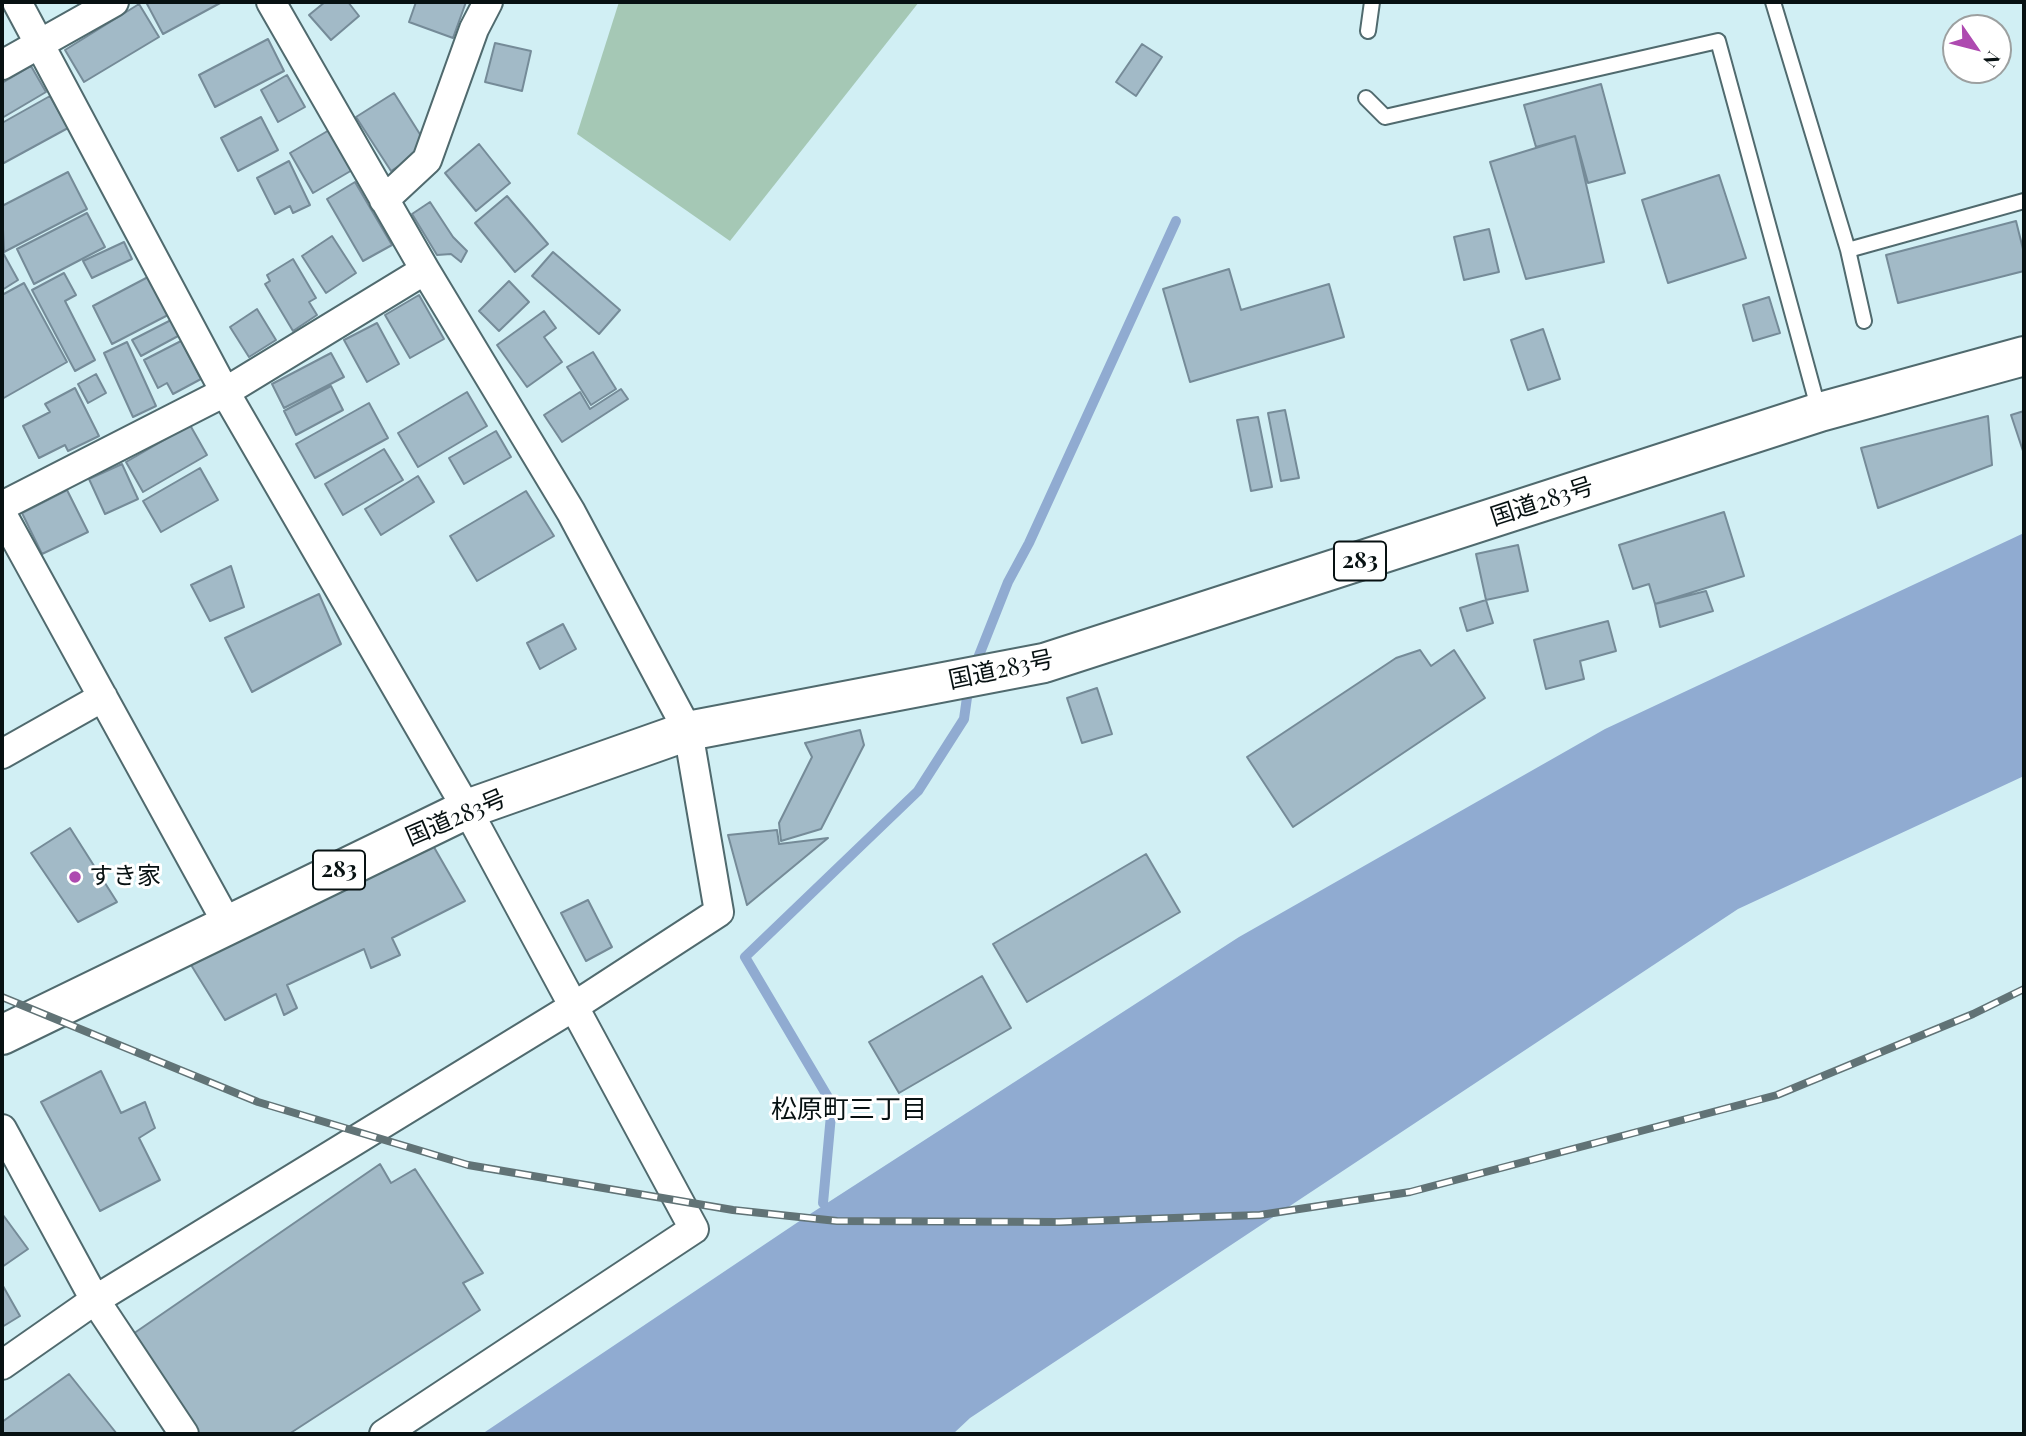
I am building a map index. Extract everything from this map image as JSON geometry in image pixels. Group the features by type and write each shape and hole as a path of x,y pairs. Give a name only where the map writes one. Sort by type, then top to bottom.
{"highway":[{"name":"国道283号","path":"2,1035 467,809 688,731 1044,663 1820,412 2024,356"}],"street":[{"path":"17,2 225,392 467,809 694,1229 384,1434"},
{"path":"2,65 114,2"},
{"path":"2,1365 95,1300 573,1007 719,912 688,731 571,512 425,270 271,2"},
{"path":"384,200 428,160 474,29 488,2"},
{"path":"2,506 225,392 425,270"},
{"path":"2,514 228,923"},
{"path":"2,754 103,697"},
{"path":"2,1129 95,1300 184,1434"}],"lane":[{"path":"1368,31 1372,2"},
{"path":"1773,2 1848,250 1864,321"},
{"path":"1366,98 1385,117 1718,41 1820,412"},
{"path":"1848,250 2024,201"}],"green space":[{"path":"619,2 919,2 730,241 577,134"}],"water":[{"path":"2024,533 2024,776 1738,909 970,1418 953,1434 482,1434 807,1216 1239,937 1605,729"}],"building":[{"path":"146,2 222,2 163,34"},
{"path":"325,2 348,2 359,16 331,40 309,15"},
{"path":"416,2 466,2 453,38 409,22"},
{"path":"139,4 159,37 84,82 65,50"},
{"path":"268,39 284,71 215,107 199,75"},
{"path":"495,43 531,51 522,91 485,82"},
{"path":"1142,44 1162,57 1136,96 1116,82"},
{"path":"31,66 46,92 2,118 2,83"},
{"path":"287,75 305,107 278,122 261,90"},
{"path":"1601,84 1625,173 1588,183 1575,136 1536,147 1524,105"},
{"path":"394,93 428,147 391,171 356,117"},
{"path":"50,96 68,128 2,164 2,123"},
{"path":"261,117 278,150 238,171 221,138"},
{"path":"331,129 354,169 313,193 290,153"},
{"path":"1575,136 1604,262 1526,279 1490,162"},
{"path":"479,144 510,183 476,211 445,173"},
{"path":"289,161 310,205 293,213 290,206 275,214 257,178"},
{"path":"68,172 87,209 4,252 2,206"},
{"path":"1719,175 1746,258 1668,283 1642,200"},
{"path":"355,182 392,245 363,261 327,199"},
{"path":"507,196 548,244 515,272 475,223"},
{"path":"430,202 453,237 467,251 461,262 451,254 437,255 412,214"},
{"path":"87,213 105,247 34,284 17,249"},
{"path":"2016,221 2024,253 2024,271 1898,303 1886,255"},
{"path":"1489,229 1499,272 1464,280 1454,237"},
{"path":"332,236 356,273 326,293 302,256"},
{"path":"124,242 132,259 92,278 83,261"},
{"path":"2,251 18,280 2,290"},
{"path":"553,252 620,310 599,334 532,276"},
{"path":"293,259 316,298 309,302 317,315 293,331 265,284 270,281 267,275"},
{"path":"1229,269 1241,310 1329,284 1344,337 1190,382 1163,289"},
{"path":"64,273 76,295 65,301 95,360 75,371 32,290"},
{"path":"148,277 168,315 112,344 93,306"},
{"path":"509,281 529,302 499,331 479,311"},
{"path":"24,283 67,362 2,399 2,295"},
{"path":"419,295 444,339 410,358 385,315"},
{"path":"1769,297 1780,333 1753,341 1743,305"},
{"path":"257,309 276,340 249,357 230,327"},
{"path":"544,311 556,328 544,337 562,362 527,387 497,345"},
{"path":"173,319 180,335 141,356 132,340"},
{"path":"377,323 399,364 367,382 344,340"},
{"path":"1543,329 1560,379 1528,390 1511,340"},
{"path":"181,341 201,379 173,394 167,383 158,388 144,360"},
{"path":"127,342 156,406 133,417 104,353"},
{"path":"593,352 616,389 591,405 567,367"},
{"path":"331,353 344,377 284,408 272,384"},
{"path":"96,374 106,393 88,403 78,384"},
{"path":"331,386 343,410 296,435 284,411"},
{"path":"75,388 99,436 68,451 65,445 39,458 23,426 50,412 45,404"},
{"path":"621,389 628,399 562,442 544,415 580,392 590,409"},
{"path":"467,392 487,426 418,467 398,433"},
{"path":"369,403 388,438 315,478 296,444"},
{"path":"1285,410 1299,478 1281,481 1268,413"},
{"path":"2024,411 2024,454 2011,415"},
{"path":"1988,416 1992,465 1878,508 1861,448"},
{"path":"1258,417 1272,487 1251,491 1237,420"},
{"path":"190,425 207,455 143,492 126,462"},
{"path":"496,431 511,457 464,484 449,458"},
{"path":"384,449 403,480 343,515 325,484"},
{"path":"122,464 138,499 105,514 89,479"},
{"path":"200,468 218,500 161,532 143,501"},
{"path":"418,476 434,502 381,535 365,509"},
{"path":"67,490 88,532 42,554 22,513"},
{"path":"526,491 554,536 477,581 450,536"},
{"path":"1724,512 1744,576 1655,604 1649,584 1633,589 1619,545"},
{"path":"1518,545 1528,591 1486,600 1476,554"},
{"path":"231,566 244,607 210,621 191,585"},
{"path":"1706,591 1713,611 1660,627 1655,604"},
{"path":"319,594 341,644 252,692 225,638"},
{"path":"1486,600 1493,623 1467,631 1460,608"},
{"path":"1608,621 1616,651 1580,661 1584,679 1546,689 1534,640"},
{"path":"563,624 576,649 540,669 527,643"},
{"path":"1420,650 1431,666 1454,650 1485,698 1293,827 1247,757 1396,658"},
{"path":"1097,688 1112,734 1082,743 1067,698"},
{"path":"860,730 864,745 821,829 781,841 779,823 812,757 805,743"},
{"name":"すき家","path":"70,828 117,902 78,922 31,853"},
{"path":"777,830 779,844 828,838 747,905 728,835"},
{"path":"431,842 465,901 392,938 400,955 371,968 364,949 287,985 297,1008 284,1015 276,994 225,1020 188,960"},
{"path":"1146,854 1180,912 1027,1002 993,944"},
{"path":"588,900 612,947 586,961 561,913"},
{"path":"982,976 1011,1028 899,1093 869,1042"},
{"path":"101,1071 121,1113 145,1102 155,1128 139,1138 160,1180 100,1211 41,1102"},
{"path":"380,1164 391,1183 415,1169 483,1273 463,1283 480,1310 289,1434 198,1434 130,1336"},
{"path":"2,1216 28,1249 2,1267"},
{"path":"2,1287 20,1316 2,1327"},
{"path":"69,1374 117,1434 2,1434 2,1422"}],"waterway":[{"path":"974,668 1008,582 1029,543 1176,221"},
{"path":"823,1203 832,1104 745,957 918,791 964,719 969,683"}],"railway":[{"path":"2,997 258,1102 468,1165 733,1210 837,1221 1059,1222 1260,1215 1410,1192 1777,1095 1973,1014 2024,989"}],"place":[{"name":"すき家","path":"75,877"}],"district":[{"name":"松原町三丁目","path":"849,1110"}]}
